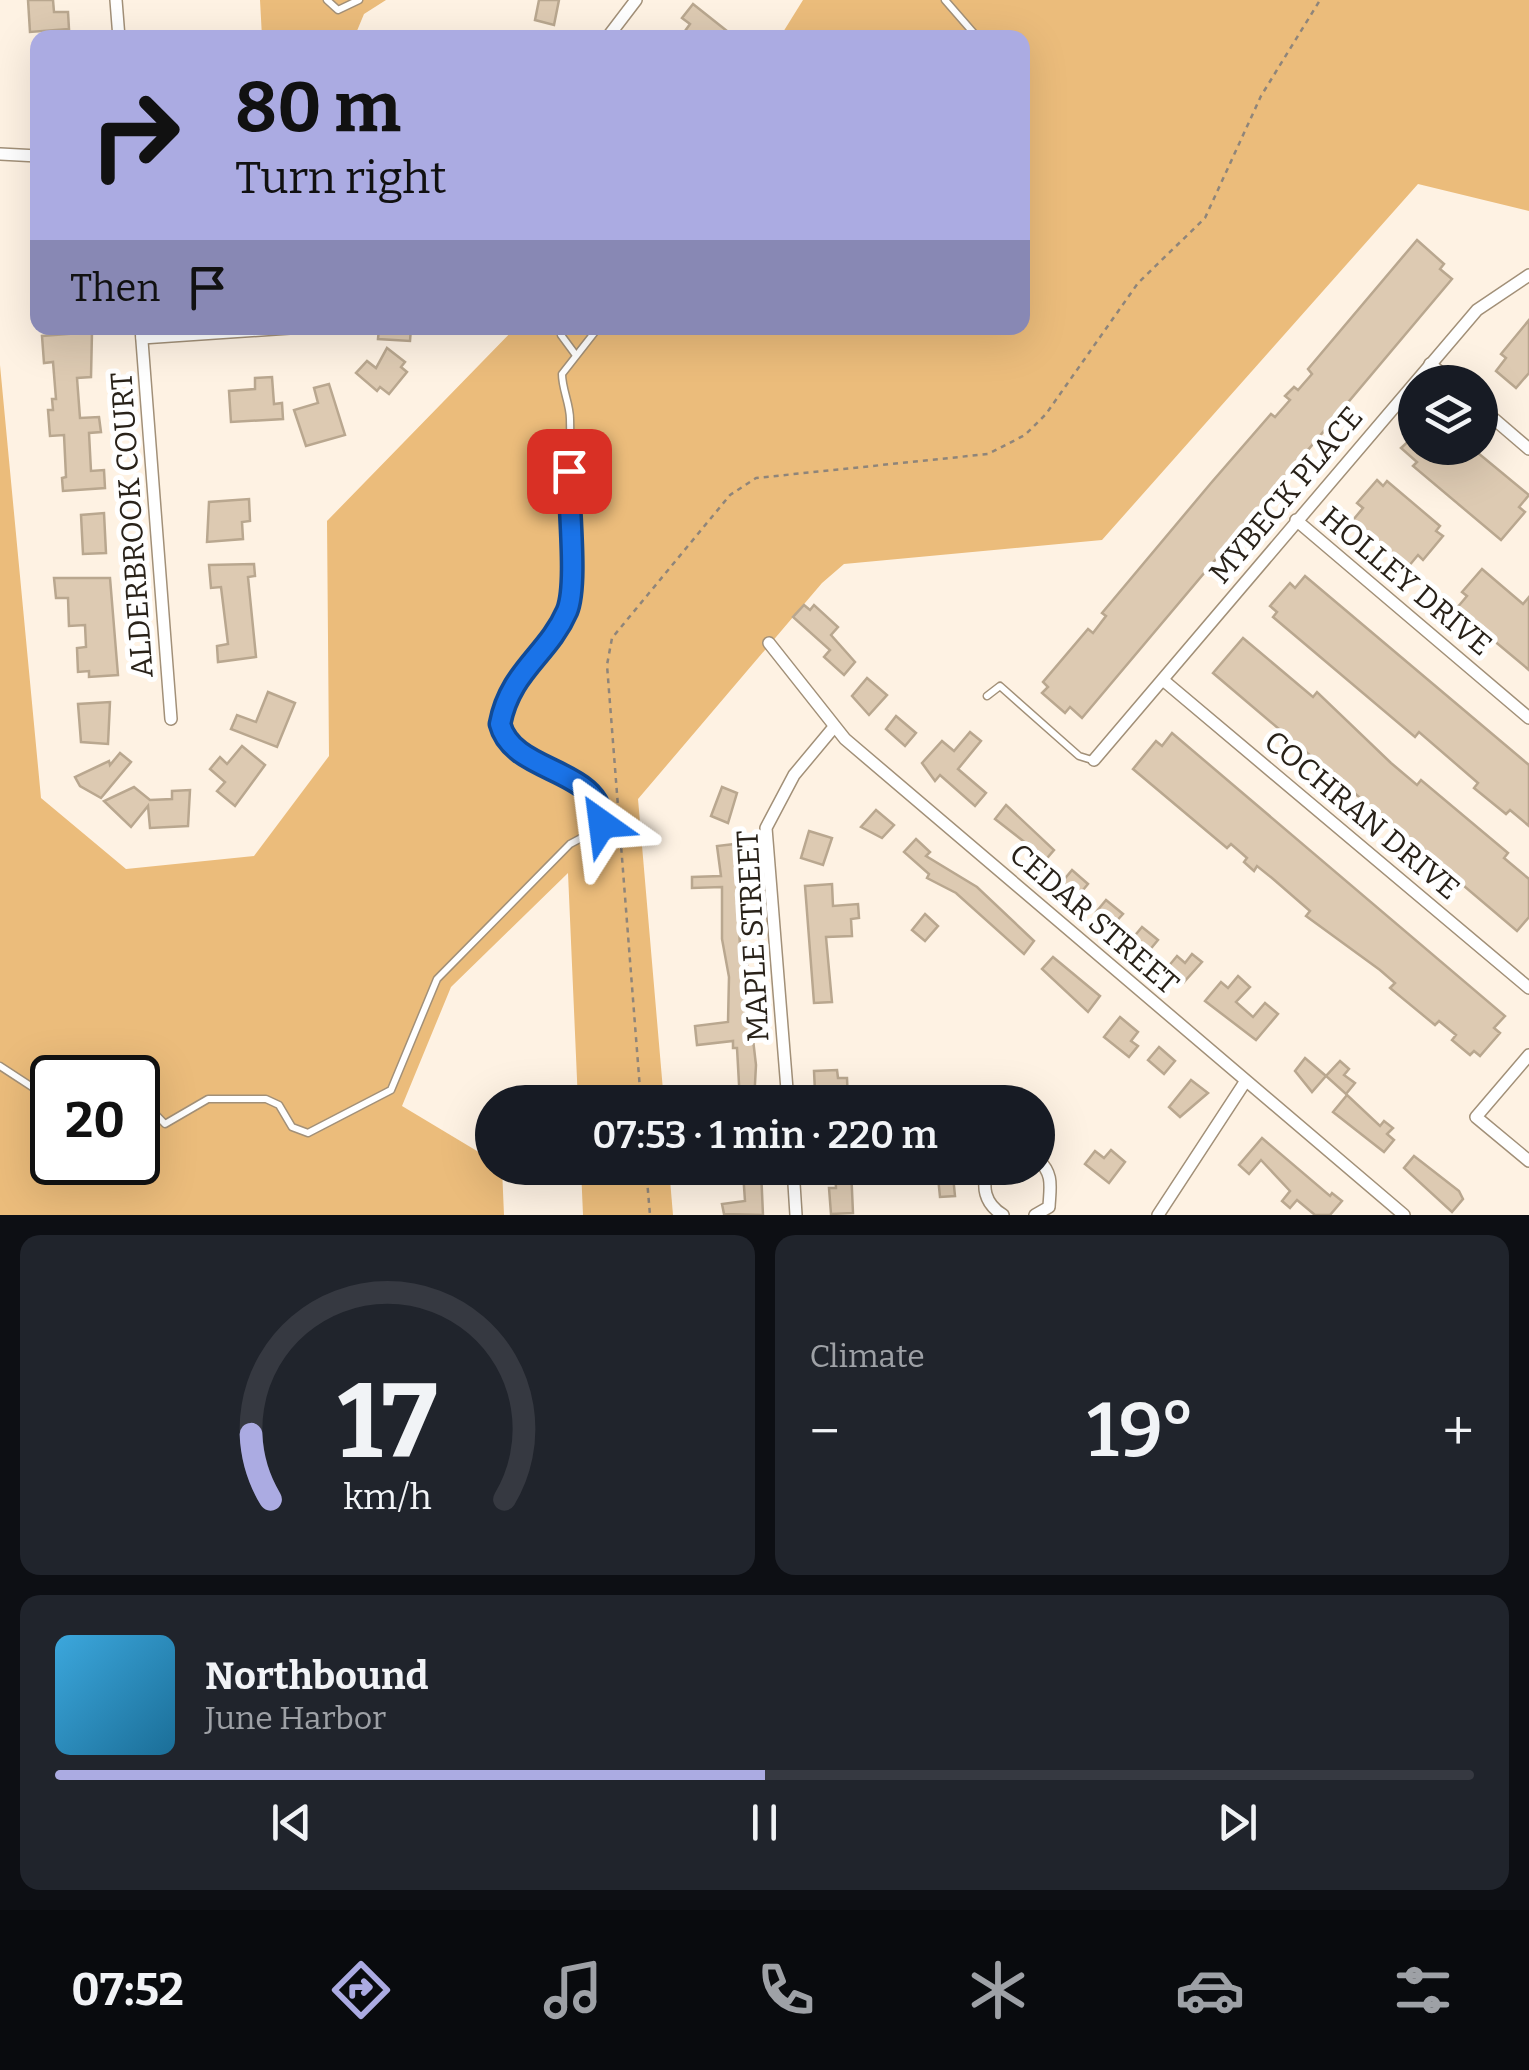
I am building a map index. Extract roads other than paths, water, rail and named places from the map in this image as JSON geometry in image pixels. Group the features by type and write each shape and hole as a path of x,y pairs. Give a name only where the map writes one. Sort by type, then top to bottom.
{"street":[{"path":"116,0 118,30"},
{"path":"613,30 636,0"},
{"path":"0,154 30,156"},
{"name":"MYBECK PLACE","path":"1094,760 1477,310 1529,275"},
{"name":"ALDERBROOK COURT","path":"142,335 172,718"},
{"path":"1498,422 1529,449"},
{"name":"HOLLEY DRIVE","path":"1296,520 1529,718"},
{"name":"CEDAR STREET","path":"769,643 834,727 1404,1215"},
{"name":"COCHRAN DRIVE","path":"1163,680 1529,988"},
{"name":"MAPLE STREET","path":"787,1085 766,828 794,776 834,727"},
{"path":"1529,1055 1476,1117 1529,1161"},
{"path":"1158,1215 1246,1082"},
{"path":"794,1185 796,1215"},
{"path":"986,1185 984,1191 993,1208 1003,1215"},
{"path":"1035,1215 1054,1211 1052,1185"}],"lane":[{"path":"326,0 338,10 359,0"},
{"path":"945,0 971,30"},
{"path":"160,1120 168,1124 208,1099 266,1100 280,1105 297,1130 308,1133 381,1098 395,1085 437,979 570,844 600,828 600,807 590,790 538,763 509,740 500,724 516,678 553,634 570,602 570,416 562,374 592,335"},
{"path":"561,336 575,354"},
{"path":"987,696 1000,686 1079,756 1094,760"},
{"path":"0,1066 30,1086"}]}
